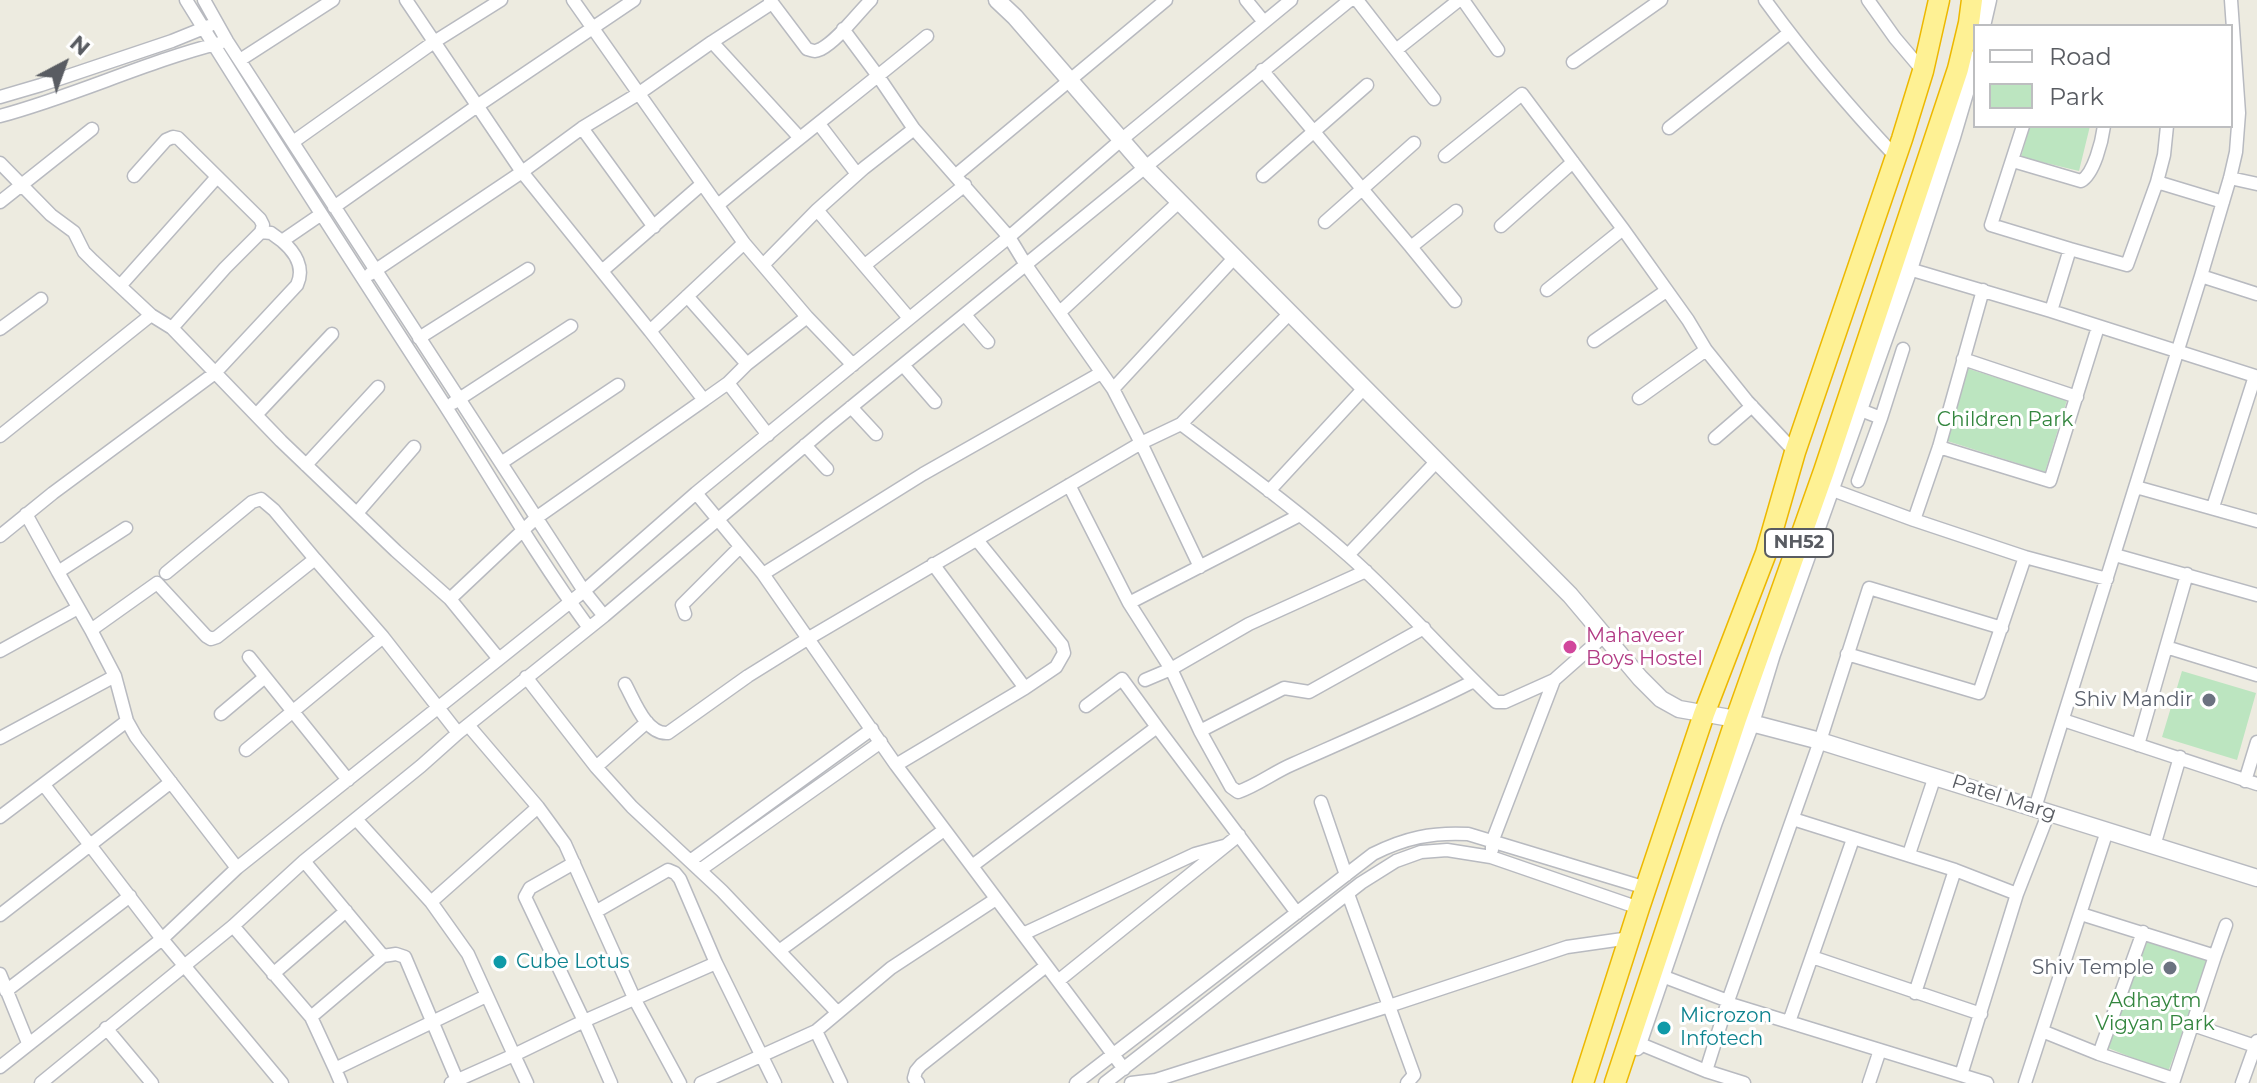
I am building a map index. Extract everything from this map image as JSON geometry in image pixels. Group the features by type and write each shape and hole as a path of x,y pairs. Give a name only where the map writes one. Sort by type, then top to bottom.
{"highway":[{"name":"NH52","path":"1583,1083 1704,714 1766,553 1795,452 1923,71 1939,0"},
{"name":"NH52","path":"1615,1083 1634,1042 1743,721 1958,69 1972,0"}],"street":[{"path":"186,0 203,27 240,60 536,518 604,616"},
{"path":"204,0 218,23 221,43 320,215 522,531 589,628"},
{"path":"240,60 333,0"},
{"path":"406,0 522,172 704,400"},
{"path":"293,142 434,42 501,0"},
{"path":"573,0 744,243 853,365"},
{"path":"334,207 634,0"},
{"path":"362,279 771,2 807,49 815,51 822,49 871,0"},
{"name":"Patel Marg","path":"997,0 1144,166 1570,595 1661,699 1679,709 1743,721 1820,741 2257,878"},
{"path":"1246,0 1264,22"},
{"path":"0,1067 162,939 237,868 584,591 696,493 1009,237 1291,0"},
{"path":"41,1083 233,926 304,861 604,616 805,445 1350,0"},
{"path":"1357,0 1434,99"},
{"path":"1396,50 1461,0 1498,50"},
{"path":"1573,62 1661,0"},
{"path":"1765,0 1789,33 1896,157"},
{"path":"1868,0 1923,71"},
{"path":"1982,24 1988,0"},
{"path":"2231,0 2232,24"},
{"path":"865,265 1159,2"},
{"path":"0,97 218,23"},
{"path":"843,29 914,129 1009,237 1113,389 1200,567"},
{"path":"1669,128 1789,33"},
{"path":"718,205 927,36"},
{"path":"712,42 799,137"},
{"path":"0,116 221,43"},
{"path":"1961,1075 2042,810 2063,720 2230,178 2239,113 2234,57"},
{"path":"1262,70 1455,301"},
{"path":"1625,1083 1634,1042 1662,976 1714,822 1743,721 1772,654 1909,269 1970,97 1973,74"},
{"path":"1263,176 1367,85"},
{"path":"1445,156 1522,94 1623,229 1706,350 1795,452"},
{"path":"819,124 857,174"},
{"path":"582,128 654,227"},
{"path":"2022,128 1991,225 2127,265 2157,182 2167,128"},
{"path":"2013,161 2081,181 2087,178 2096,157 2103,128"},
{"path":"0,202 92,129"},
{"path":"764,264 857,174 914,129"},
{"path":"134,176 166,140 178,138 263,225 261,232 172,328"},
{"path":"1325,222 1414,143"},
{"path":"1501,226 1573,162"},
{"path":"0,163 51,215 74,232 84,252 151,315 172,328 306,465 450,599 499,659"},
{"path":"120,286 217,177"},
{"path":"2230,178 2257,184"},
{"path":"2157,182 2223,202"},
{"path":"602,271 702,184"},
{"path":"1060,312 1180,201"},
{"path":"817,210 909,318"},
{"path":"1411,247 1456,211"},
{"path":"282,241 320,215"},
{"path":"1547,290 1623,229"},
{"path":"0,536 215,373 297,285 299,263 291,249 271,233 261,232"},
{"path":"650,331 744,243"},
{"path":"2051,311 2070,249"},
{"path":"1113,389 1235,257"},
{"path":"419,338 528,269"},
{"path":"1909,269 2177,353 2256,373 2213,507"},
{"path":"2201,276 2257,294"},
{"path":"1914,520 1939,447 1983,290"},
{"path":"1594,341 1666,291"},
{"path":"687,296 747,364"},
{"path":"0,329 41,299"},
{"path":"625,684 647,722 657,732 668,733 748,676 809,638 1141,443 1181,424 1291,312"},
{"path":"0,436 151,315"},
{"path":"965,315 988,342"},
{"path":"450,599 536,518 728,383 807,317"},
{"path":"446,408 571,326"},
{"path":"1939,447 2050,481 2098,327"},
{"path":"256,415 332,334"},
{"path":"1858,481 1903,349"},
{"path":"1639,398 1706,350"},
{"path":"1963,359 2077,397"},
{"path":"903,365 935,402"},
{"path":"763,574 936,466 1101,373"},
{"path":"728,383 768,435"},
{"path":"501,463 618,385"},
{"path":"306,465 378,387"},
{"path":"1269,491 1365,387"},
{"path":"1715,438 1752,406"},
{"path":"851,407 876,434"},
{"path":"1858,409 1881,418"},
{"path":"1181,424 1348,555 1496,702 1554,680 1605,635"},
{"path":"805,445 827,469"},
{"path":"357,513 414,447"},
{"path":"1348,555 1437,461"},
{"path":"1069,485 1129,603 1171,669 1231,787 1238,792 1279,770 1417,710 1474,681"},
{"path":"2136,487 2257,521"},
{"path":"1830,489 2025,557 2107,579"},
{"path":"696,493 763,574 896,765 1124,1069"},
{"path":"166,573 252,502 261,499 274,510 383,637 438,707 538,807 565,844 635,1000 680,1083"},
{"path":"26,514 115,676 127,721 136,737 237,868"},
{"path":"1129,603 1300,515"},
{"path":"58,572 126,528"},
{"path":"896,765 1025,688 1056,667 1064,653 1062,645 977,540"},
{"path":"685,614 682,605 740,547"},
{"path":"2115,555 2257,595"},
{"path":"1847,654 1979,693 2025,557"},
{"path":"91,630 157,583 211,639 315,559"},
{"path":"933,564 1025,688"},
{"path":"1145,680 1171,669 1249,624 1366,571"},
{"path":"2138,745 2187,574"},
{"path":"1706,1071 1820,741 1869,588 2002,628"},
{"path":"0,651 78,608"},
{"path":"1200,731 1284,688 1309,692 1424,628"},
{"path":"246,750 383,637"},
{"path":"2166,647 2257,675"},
{"path":"249,657 348,780"},
{"path":"0,738 115,676"},
{"path":"221,714 265,677"},
{"path":"526,677 596,767 632,807 695,866 837,1012"},
{"path":"1086,706 1122,679 1297,913"},
{"path":"1491,857 1492,842 1554,680"},
{"path":"2063,720 2251,782 2257,742"},
{"path":"0,817 127,721"},
{"path":"596,767 647,722"},
{"path":"972,866 1157,727"},
{"path":"695,866 872,729"},
{"path":"695,866 881,742"},
{"path":"2154,846 2180,757"},
{"path":"828,761 836,773"},
{"path":"1909,854 1935,776"},
{"path":"0,915 171,782"},
{"path":"44,785 162,939 282,1083"},
{"path":"1321,802 1346,875"},
{"path":"431,902 538,807"},
{"path":"356,819 431,902 468,954 527,1083"},
{"path":"1793,819 1909,854 2017,894"},
{"path":"779,951 944,830"},
{"path":"2025,1083 2107,831"},
{"path":"1076,1083 1373,854 1396,842 1442,833 1468,834 1642,898"},
{"path":"1058,981 1239,835"},
{"path":"1789,1022 1853,839"},
{"path":"1023,934 1195,854 1227,845"},
{"path":"1105,1083 1348,894 1396,861 1421,852 1447,850 1491,857 1642,898"},
{"path":"304,861 383,956"},
{"path":"574,863 530,888 525,897 611,1083"},
{"path":"597,911 668,870 675,873 775,1083"},
{"path":"1915,993 1955,870"},
{"path":"1348,894 1414,1075 1407,1083"},
{"path":"6,991 130,896"},
{"path":"701,1083 816,1031 891,968 996,899"},
{"path":"273,974 346,911"},
{"path":"2081,914 2215,956"},
{"path":"2042,1031 2174,1081 2226,925"},
{"path":"233,926 311,1017 341,1083"},
{"path":"2099,1054 2143,932"},
{"path":"1131,1083 1156,1080 1567,947 1630,938"},
{"path":"311,1017 383,956 396,954 405,957 454,1082 716,963"},
{"path":"1812,957 1981,1014"},
{"path":"918,1083 914,1078 921,1065 1046,966"},
{"path":"0,974 28,1043"},
{"path":"1662,976 1728,1002 1987,1083"},
{"path":"335,1069 486,996"},
{"path":"2193,1025 2256,1043 2242,1083"},
{"path":"106,1028 152,1083"},
{"path":"816,1031 841,1083"},
{"path":"1634,1042 1744,1083"},
{"path":"1869,1083 1880,1050"}],"green space":[{"path":"2029,128 2090,128 2079,171 2021,157"},
{"name":"Children Park","path":"1966,368 2067,400 2045,472 1944,440"},
{"name":"Shiv Mandir","path":"2182,671 2256,693 2237,760 2162,737"},
{"name":"Adhaytm Vigyan Park","path":"2148,939 2209,959 2168,1072 2108,1048"}],"place":[{"name":"Mahaveer Boys Hostel","path":"1570,647"},
{"name":"Shiv Mandir","path":"2209,700"},
{"name":"Cube Lotus","path":"500,962"},
{"name":"Shiv Temple","path":"2170,968"},
{"name":"Microzon Infotech","path":"1664,1028"}]}
